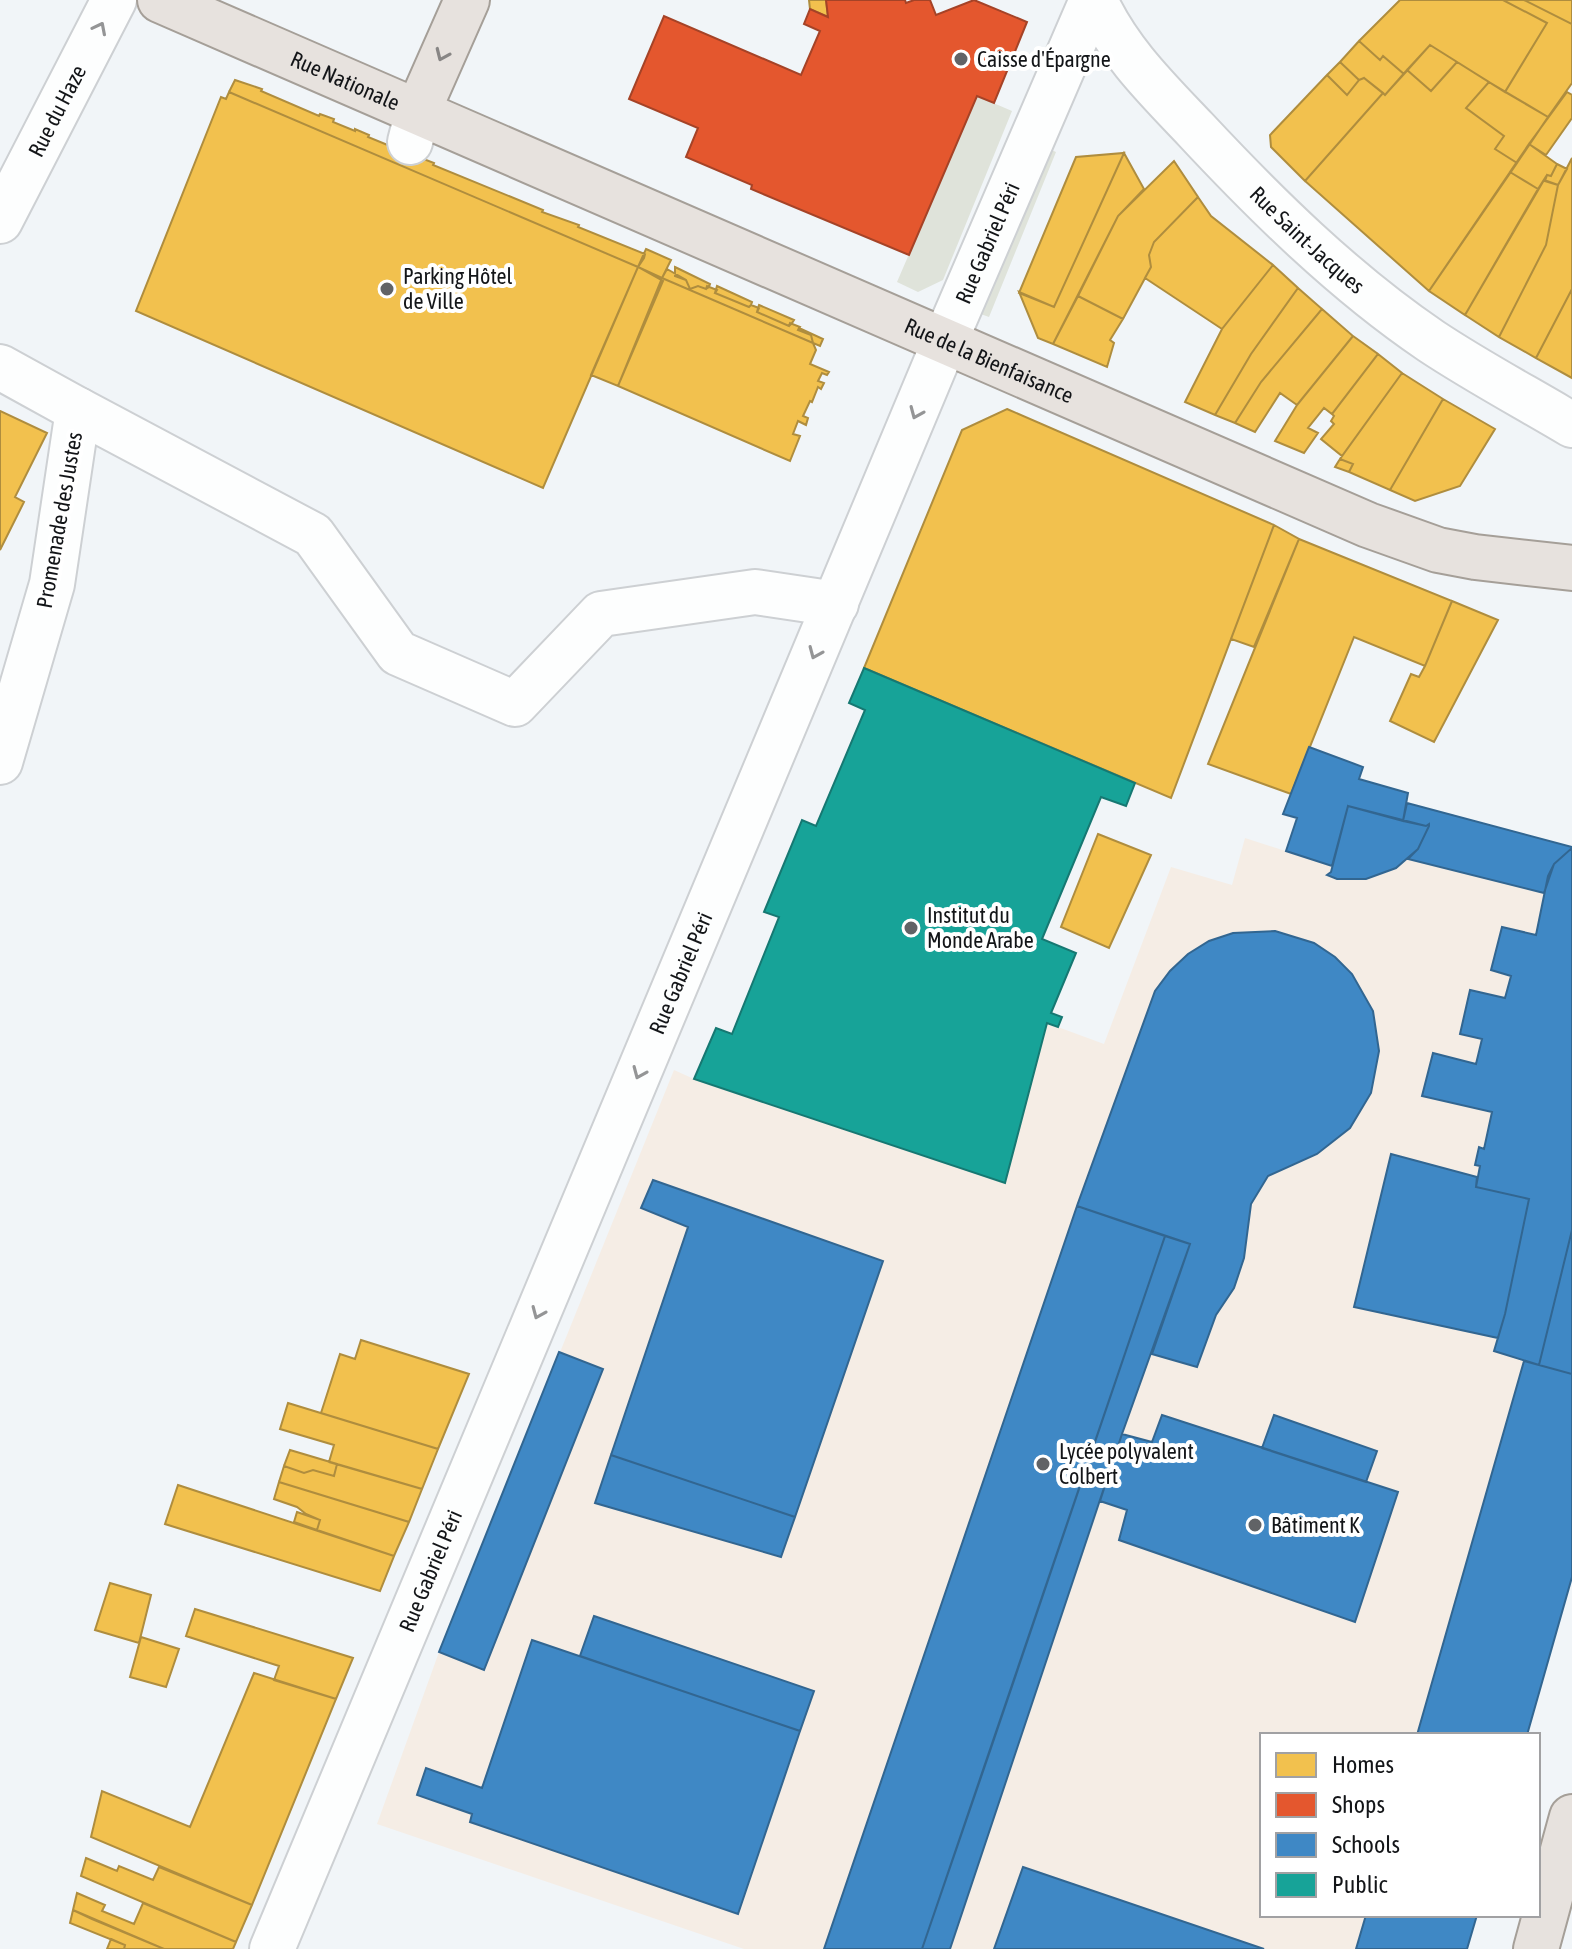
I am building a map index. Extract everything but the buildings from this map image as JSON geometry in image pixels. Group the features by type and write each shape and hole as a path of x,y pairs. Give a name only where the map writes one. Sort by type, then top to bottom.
{"main road":[{"name":"Rue Nationale","path":"160,0 414,126 467,0"},
{"name":"Rue de la Bienfaisance","path":"414,126 945,341 1407,540 1475,557 1572,568"},
{"path":"1536,1949 1572,1817"}],"street":[{"name":"Rue du Haze","path":"0,221 114,0"},
{"name":"Rue Gabriel Péri","path":"272,1949 945,341 1093,0"},
{"name":"Rue Saint-Jacques","path":"1093,0 1123,49 1149,80 1232,169 1357,285 1430,340 1572,425"},
{"name":"Promenade des Justes","path":"0,367 78,410 52,584 0,762"},
{"path":"78,410 313,535 398,653 515,704 601,614 755,592 836,604"}],"shaded area":[{"path":"977,96 1012,111 943,280 918,292 897,282"},
{"path":"1045,147 1056,152 989,317 978,313"},
{"name":"Lycée polyvalent Colbert","path":"1407,803 1572,847 1572,1577 1528,1733 1260,1733 1260,1917 1476,1917 1467,1949 744,1949 377,1824 439,1652 674,1070 1005,1182 1047,1023 1104,1044 1171,867 1232,885 1245,838 1332,866 1348,806 1403,820"}],"place":[{"name":"Caisse d'Épargne","path":"961,59"},
{"name":"Parking Hôtel de Ville","path":"387,289"},
{"name":"Institut du Monde Arabe","path":"911,928"},
{"name":"Lycée polyvalent Colbert","path":"1043,1464"},
{"name":"Bâtiment K","path":"1255,1525"}]}
